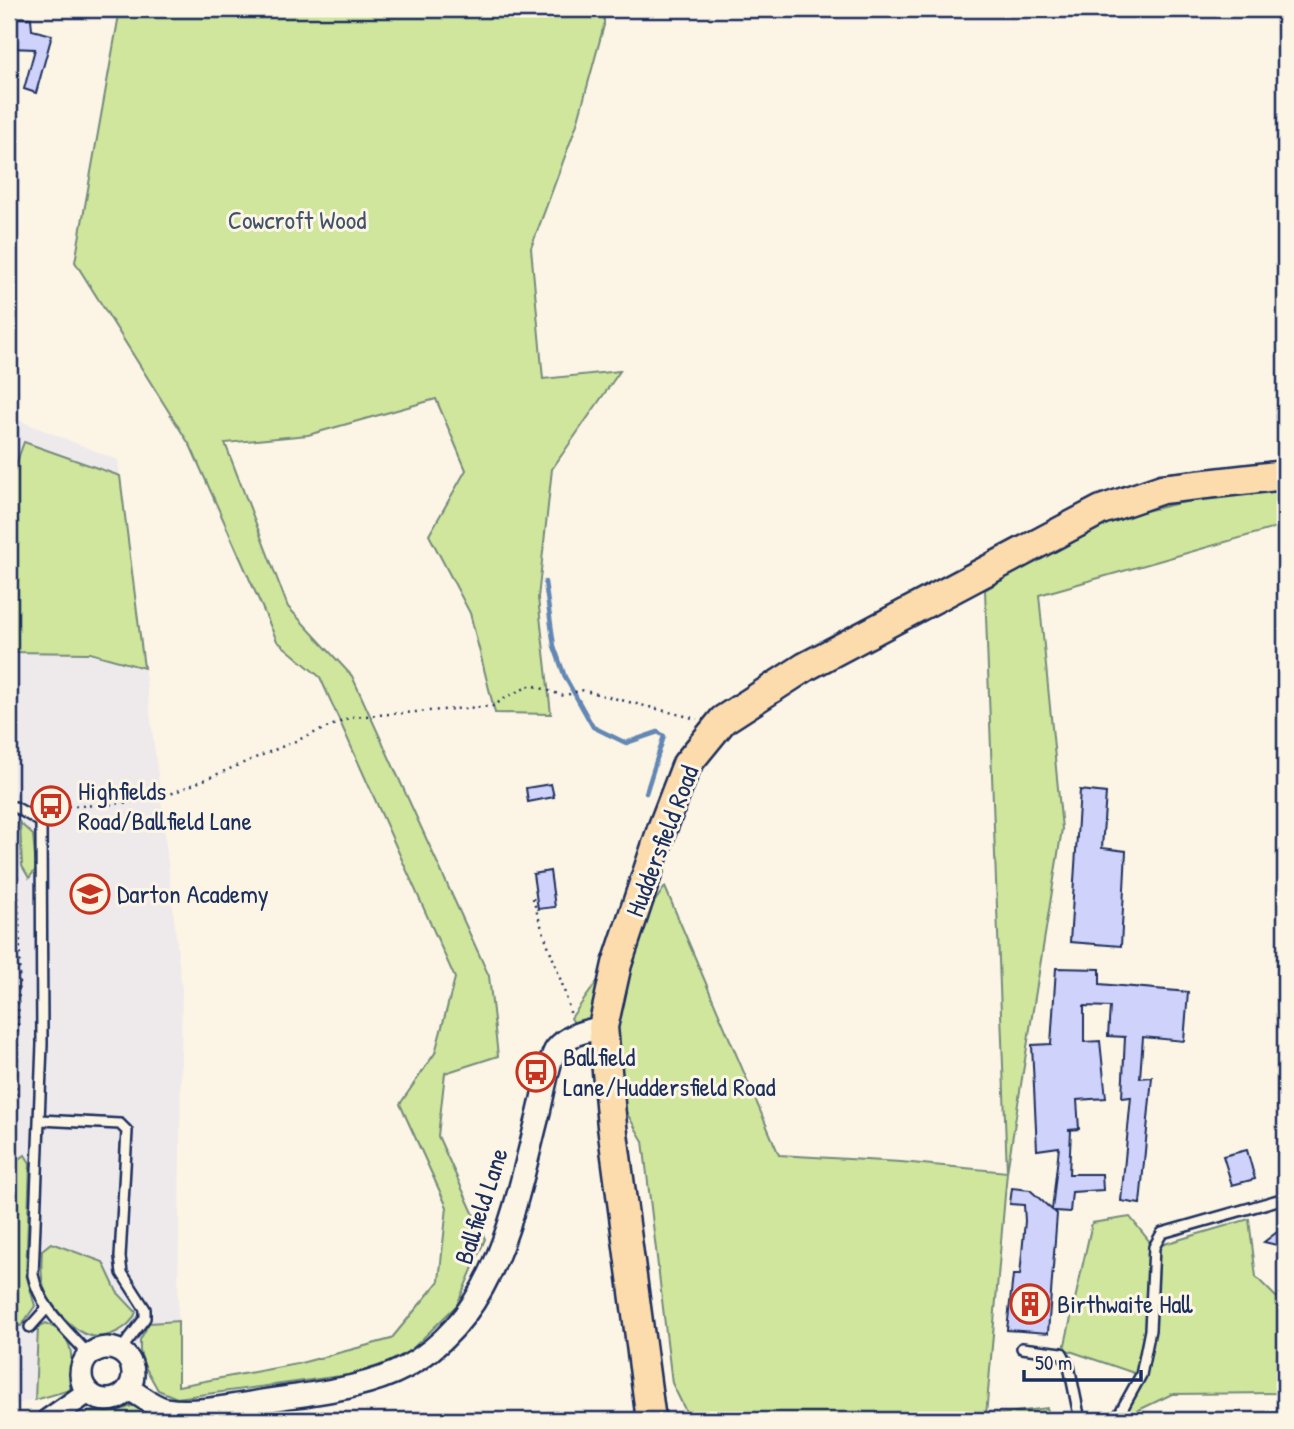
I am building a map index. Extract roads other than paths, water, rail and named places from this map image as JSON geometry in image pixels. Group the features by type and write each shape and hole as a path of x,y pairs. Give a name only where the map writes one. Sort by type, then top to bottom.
{"highway":[{"name":"Huddersfield Road","path":"651,1420 612,1126 603,1027 617,964 687,764 723,720 805,667 1101,510 1161,489 1285,475"}],"street":[{"name":"Ballfield Lane","path":"129,1389 164,1409 189,1411 315,1393 359,1385 405,1367 443,1341 474,1304 495,1265 527,1160 555,1050 574,1034 603,1027"},
{"path":"104,1348 120,1351 132,1364 133,1381 129,1389 109,1400 94,1397 88,1392 82,1377 84,1362 89,1355 104,1348"},
{"path":"48,1420 88,1392"}],"lane":[{"path":"15,807 41,822 43,928 40,1120 33,1275 36,1290 47,1308 89,1355"},
{"path":"40,1120 120,1124 127,1131 120,1257 122,1273 145,1309 145,1318 120,1351"},
{"path":"1115,1420 1141,1375 1150,1330 1154,1247 1162,1233 1285,1198"},
{"path":"30,1327 47,1308"},
{"path":"1022,1348 1062,1353 1069,1366 1077,1395 1080,1420"}],"waterway":[{"path":"545,582 554,646 565,677 593,727 626,743 658,732 664,736 646,793"}],"place":[{"name":"Highfields Road/Ballfield Lane","path":"51,806"},
{"name":"Darton Academy","path":"90,894"},
{"name":"Ballfield Lane/Huddersfield Road","path":"536,1072"},
{"name":"Birthwaite Hall","path":"1030,1304"}],"park label":[{"name":"Cowcroft Wood","path":"297,220"}]}
